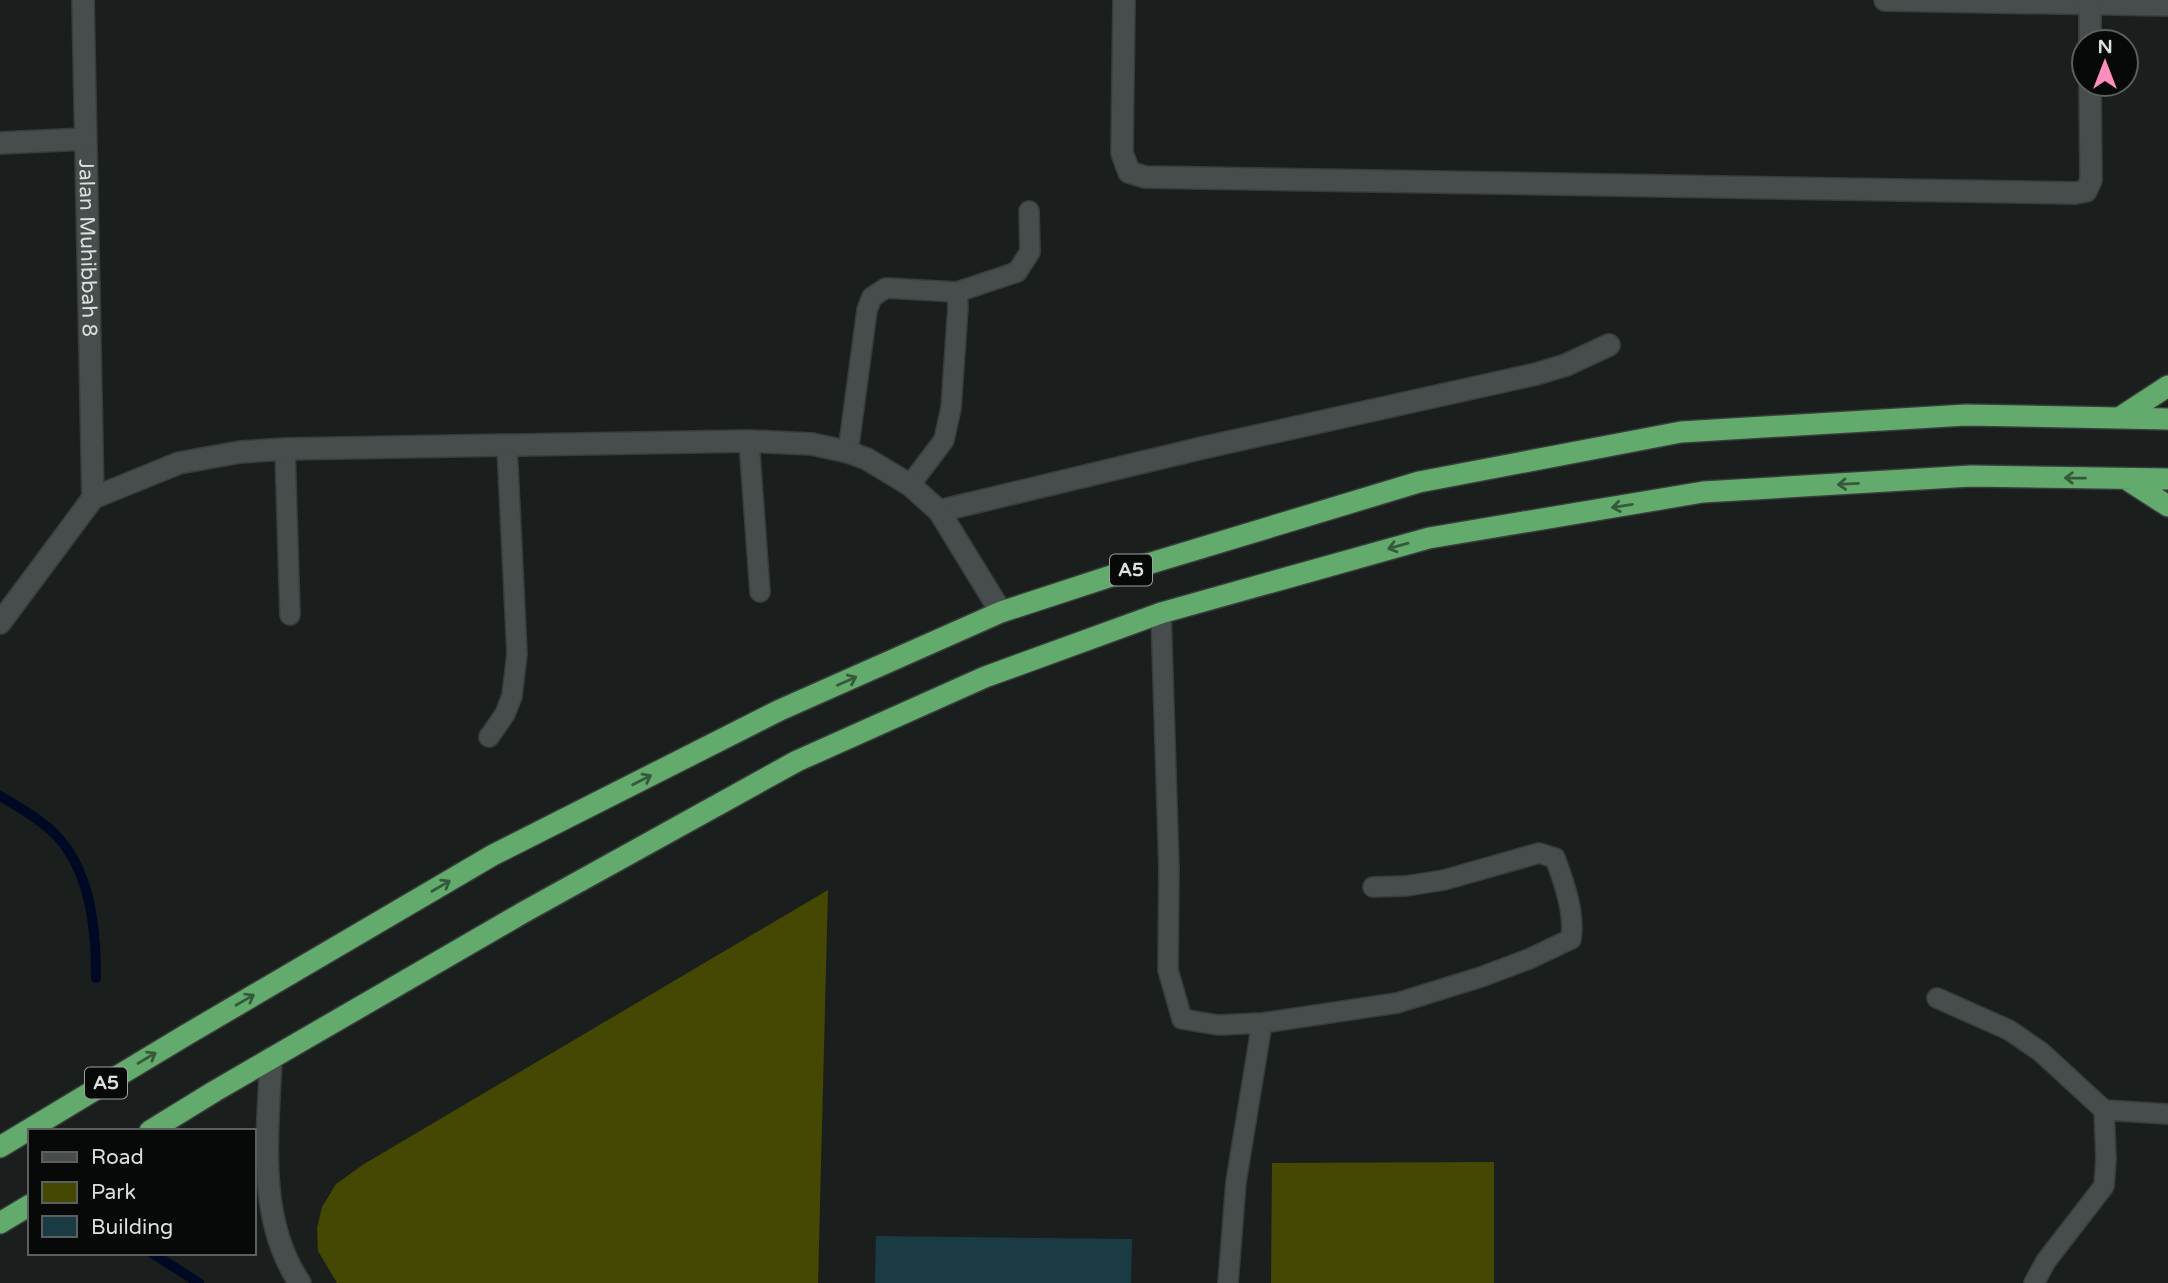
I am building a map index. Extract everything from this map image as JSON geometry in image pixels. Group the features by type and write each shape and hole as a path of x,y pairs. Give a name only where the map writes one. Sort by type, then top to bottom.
{"highway":[{"path":"2117,419 2168,386"},
{"name":"A5","path":"29,1129 493,855 780,710 1001,612 1151,563 1419,482 1681,432 1966,415 2168,419"},
{"name":"A5","path":"153,1129 215,1090 524,912 797,761 985,677 1161,613 1429,538 1703,492 1971,476 2168,479"},
{"path":"2126,479 2168,506"},
{"name":"A5","path":"0,1147 28,1130"},
{"path":"0,1223 28,1206"}],"street":[{"name":"Jalan Muhibbah 8","path":"83,0 93,498"},
{"path":"1124,0 1122,153 1129,172 1145,177 2075,193 2086,191 2091,180 2090,98"},
{"path":"1885,0 2168,5"},
{"path":"2090,4 2090,28"},
{"path":"0,143 85,139"},
{"path":"939,511 1202,448 1536,374 1566,365 1609,345"},
{"path":"0,623 93,498 179,463 240,452 285,449 749,441 812,444 848,452 867,458 910,485 939,511 1001,612"},
{"path":"271,1058 267,1155 273,1218 290,1268 300,1283"}],"lane":[{"path":"848,452 867,310 872,297 886,288 957,292 1017,272 1030,252 1029,211"},
{"path":"910,485 944,440 951,408 957,292"},
{"path":"749,441 760,592"},
{"path":"489,737 505,713 512,696 517,654 507,446"},
{"path":"285,449 290,615"},
{"path":"1161,613 1169,869 1168,970 1182,1019 1218,1025 1262,1023 1397,1003 1505,968 1571,939 1573,924 1561,873 1555,858 1539,853 1444,880 1406,886 1373,887"},
{"path":"1937,998 2010,1030 2041,1052 2104,1110 2168,1114"},
{"path":"1228,1283 1236,1182 1262,1023"},
{"path":"2034,1283 2046,1261 2104,1185 2104,1110"}],"green space":[{"path":"828,890 818,1283 337,1283 318,1251 317,1228 322,1207 336,1184 364,1164"},
{"path":"1494,1162 1494,1283 1271,1283 1272,1163"}],"building":[{"path":"876,1236 1132,1239 1131,1283 875,1283"}],"waterway":[{"path":"0,796 54,833 76,864 89,901 95,940 96,978"},
{"path":"155,1255 199,1283"}]}
